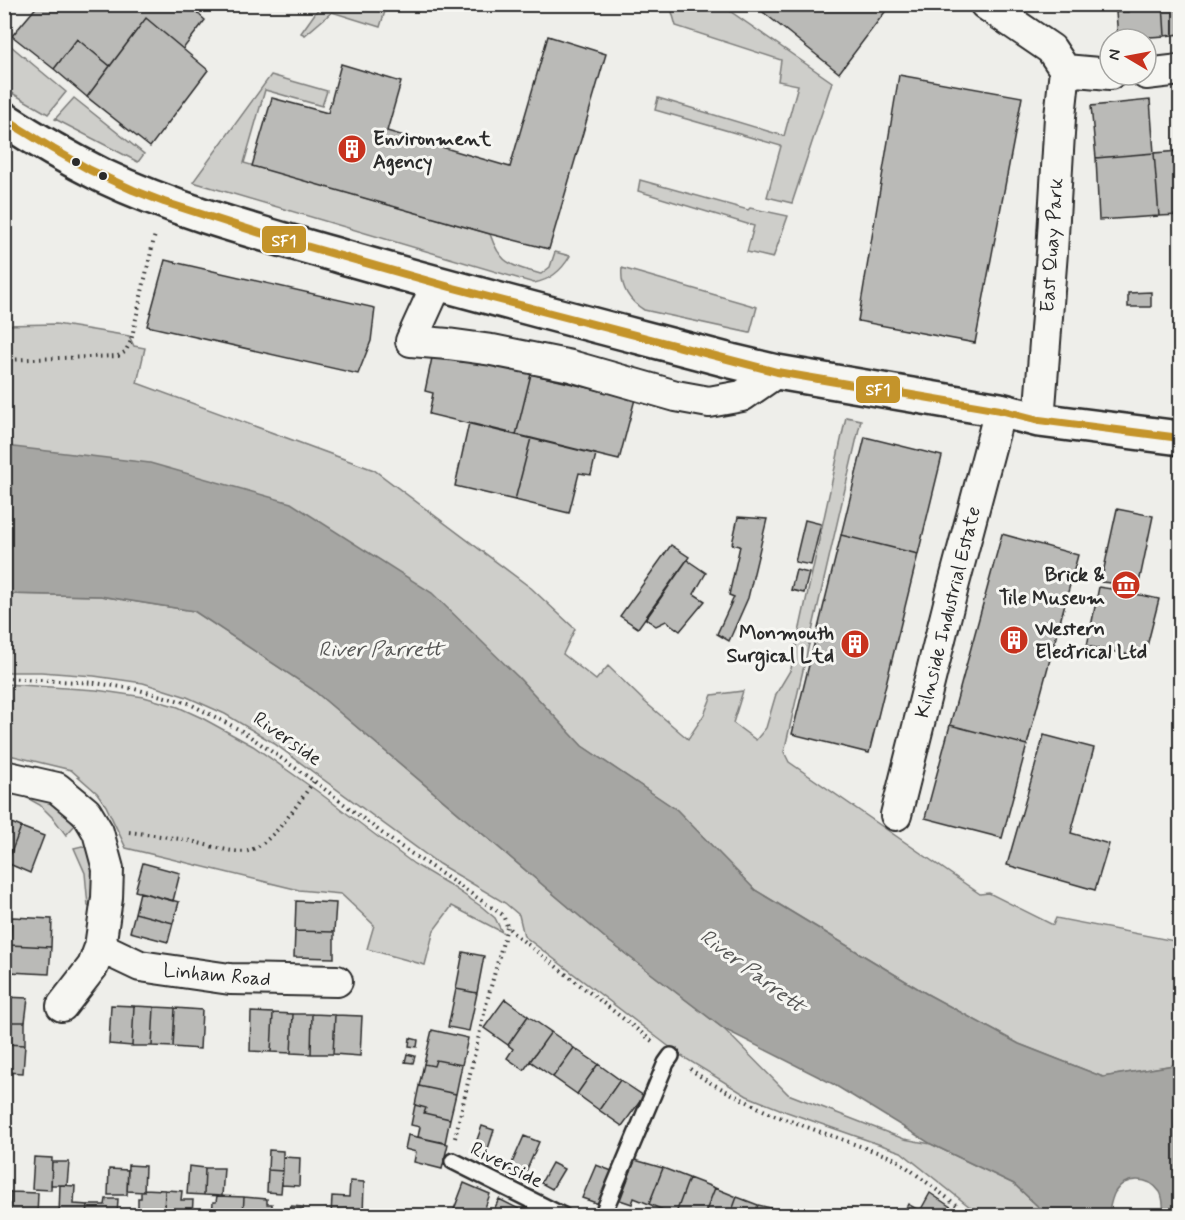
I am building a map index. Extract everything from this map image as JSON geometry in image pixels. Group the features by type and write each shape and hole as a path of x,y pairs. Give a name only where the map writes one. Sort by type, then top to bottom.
{"street":[{"path":"985,4 1051,49 1065,70 1098,73"},
{"name":"East Quay Park","path":"1039,420 1065,70"},
{"path":"1158,73 1180,70"},
{"path":"4,119 33,138 103,176 166,202 207,217 437,284 777,372 1000,411 1039,420 1180,438"},
{"path":"437,284 411,341 492,350 571,366 676,396 709,402 742,396 777,372"},
{"name":"Kilnside Industrial Estate","path":"896,815 1000,411"},
{"path":"4,776 57,788 86,812 98,832 108,869 107,898 100,947 93,966 62,1006"},
{"name":"Linham Road","path":"100,947 140,966 174,971 231,979 337,981"}],"lane":[{"path":"602,1215 666,1063 671,1056"},
{"name":"Riverside","path":"453,1161 563,1215"}],"path":[{"path":"4,360 118,356 125,352 131,341 157,223 166,202"},
{"name":"Riverside","path":"4,678 95,683 135,689 188,703 242,731 314,781 391,840 503,915 507,926 513,933"},
{"path":"98,832 118,831 144,834 246,852 273,834 314,781"},
{"name":"Riverside","path":"453,1161 452,1151 466,1089 507,926"},
{"path":"896,1160 971,1215"}],"shaded area":[{"path":"321,5 387,5 380,27 332,12 305,35 301,33"},
{"path":"670,5 721,5 832,82 792,203 767,197 781,146 655,110 658,98 784,136 798,85 778,81 781,60 676,26"},
{"path":"5,41 66,92 48,114 5,89"},
{"path":"271,75 327,91 322,106 265,90 244,163 490,234 498,252 508,262 541,274 550,267 555,252 570,256 555,274 534,283 193,182"},
{"path":"74,98 144,154 138,162 55,119"},
{"path":"640,180 748,210 750,208 788,216 773,258 747,252 754,226 638,191"},
{"path":"622,268 757,307 750,333 644,310 626,292 622,281"},
{"path":"56,324 129,336 134,346 145,348 137,383 374,470 531,588 575,629 563,654 596,680 608,666 688,739 704,715 712,695 743,691 733,723 756,740 766,728 776,694 791,669 846,417 861,420 784,752 789,762 980,894 989,893 1053,925 1056,918 1180,942 1180,1064 1103,1077 1019,1044 927,994 755,890 677,810 582,746 518,677 5,446 4,325"},
{"path":"5,594 100,596 194,611 312,689 610,942 724,1029 788,1094 904,1139 931,1144 1014,1184 1047,1215 980,1215 901,1152 747,1096 680,1055 524,936 519,915 505,903 439,864 272,742 225,714 187,697 143,683 94,676 5,672"},
{"path":"5,684 96,690 144,697 178,707 202,718 253,746 414,864 482,907 495,918 502,932 452,906 434,930 425,965 367,949 374,925 341,894 299,890 126,848 106,806 97,793 71,770 5,754"},
{"path":"22,795 47,800 75,825 66,835 40,805"},
{"path":"82,846 87,848 91,863 94,908 88,906 85,873 74,848"}],"water":[{"name":"River Parrett","path":"5,446 150,463 291,503 432,593 518,677 582,746 677,810 755,890 927,994 1019,1044 1103,1077 1180,1064 1180,1215 1164,1215 1160,1192 1150,1183 1137,1180 1119,1187 1115,1192 1108,1215 1047,1215 1014,1184 931,1144 833,1084 724,1029 610,942 312,689 194,611 100,596 5,594"}],"building":[{"path":"39,4 187,4 205,20 183,49 146,18 110,66 77,39 54,69 12,36"},
{"path":"753,4 891,4 839,73"},
{"path":"1066,4 1129,4 1129,7 1066,11"},
{"path":"1129,4 1163,4 1165,36 1158,36 1158,27 1117,27 1116,12 1129,12"},
{"path":"1163,4 1180,4 1180,34 1165,36"},
{"path":"146,18 208,70 150,147 87,97"},
{"name":"Environment Agency","path":"548,36 606,54 549,249 252,166 272,98 328,113 341,64 401,82 387,131 510,167"},
{"path":"77,39 110,66 87,97 54,69"},
{"path":"899,75 1022,97 975,343 858,321"},
{"path":"1150,100 1154,153 1096,158 1091,106"},
{"path":"1180,151 1180,215 1159,216 1154,153"},
{"path":"1154,153 1159,216 1099,220 1096,158"},
{"path":"165,260 375,308 371,341 358,374 147,326"},
{"path":"1151,292 1151,307 1128,307 1128,293"},
{"path":"433,353 531,374 516,435 429,414 433,393 425,391"},
{"path":"531,374 635,399 619,460 516,435"},
{"path":"469,423 531,438 515,500 455,486"},
{"path":"865,437 942,456 918,554 841,535"},
{"path":"531,438 596,454 591,475 579,473 569,513 515,500"},
{"name":"Brick & Tile Museum","path":"1117,509 1153,516 1138,588 1127,587 1126,592 1159,599 1144,658 1087,646 1099,587 1111,589 1112,583 1101,582"},
{"path":"738,517 767,519 748,598 729,641 717,634 734,597 729,595 740,546 732,544"},
{"path":"805,520 821,524 811,565 795,562"},
{"name":"Western Electrical Ltd","path":"1002,534 1078,555 1027,745 950,725"},
{"name":"Monmouth Surgical Ltd","path":"841,535 918,554 869,753 792,734"},
{"path":"671,545 689,557 638,628 620,616"},
{"path":"687,560 706,573 694,594 705,601 680,631 666,621 656,626 646,619"},
{"path":"796,570 809,573 804,593 791,590"},
{"path":"950,725 1027,745 1002,838 925,818"},
{"path":"1044,735 1094,748 1071,833 1109,844 1095,890 1007,865"},
{"path":"4,820 21,827 7,863 4,862"},
{"path":"21,827 44,836 30,873 7,863"},
{"path":"143,863 180,873 173,901 135,891"},
{"path":"140,892 179,902 173,923 135,913"},
{"path":"296,901 336,903 334,932 295,931"},
{"path":"135,913 173,923 168,942 130,932"},
{"path":"12,917 52,919 51,947 10,945"},
{"path":"295,931 334,932 334,958 294,957"},
{"path":"10,945 51,947 49,974 9,972"},
{"path":"463,952 484,956 477,993 456,989"},
{"path":"456,989 477,993 469,1031 448,1027"},
{"path":"4,997 28,998 25,1022 4,1022"},
{"path":"505,999 528,1016 508,1045 484,1028"},
{"path":"111,1005 134,1006 132,1046 109,1044"},
{"path":"134,1006 154,1007 152,1046 132,1046"},
{"path":"154,1007 175,1008 173,1047 152,1046"},
{"path":"175,1008 202,1010 200,1049 173,1047"},
{"path":"251,1012 273,1013 271,1052 250,1051"},
{"path":"273,1013 293,1014 291,1053 271,1052"},
{"path":"293,1014 312,1014 311,1054 291,1053"},
{"path":"312,1014 335,1015 333,1054 311,1054"},
{"path":"335,1015 362,1016 360,1056 333,1054"},
{"path":"528,1016 551,1032 524,1070 507,1058 513,1049 508,1045"},
{"path":"4,1022 25,1022 25,1045 4,1044"},
{"path":"432,1030 468,1038 462,1065 436,1060 434,1066 424,1064"},
{"path":"551,1032 574,1048 553,1077 530,1061"},
{"path":"410,1038 418,1040 417,1047 409,1046"},
{"path":"4,1044 25,1045 23,1073 4,1072"},
{"path":"574,1048 598,1064 577,1094 553,1077"},
{"path":"407,1054 415,1056 413,1063 405,1062"},
{"path":"436,1060 462,1065 456,1094 419,1086 424,1064 434,1066"},
{"path":"598,1064 620,1080 599,1110 577,1094"},
{"path":"620,1080 644,1096 622,1126 599,1110"},
{"path":"419,1086 456,1094 450,1119 424,1113 426,1108 415,1105"},
{"path":"415,1105 426,1108 424,1113 450,1119 445,1143 418,1137 420,1127 411,1125"},
{"path":"482,1126 494,1130 486,1155 473,1151"},
{"path":"408,1135 448,1144 442,1169 414,1162 416,1152 405,1149"},
{"path":"524,1136 539,1142 524,1176 509,1170"},
{"path":"269,1150 283,1151 283,1171 268,1170"},
{"path":"34,1157 52,1158 51,1190 32,1189"},
{"path":"283,1157 300,1158 299,1186 282,1185"},
{"path":"635,1160 663,1168 649,1204 634,1198 632,1204 620,1200"},
{"path":"52,1162 69,1162 67,1185 51,1185"},
{"path":"552,1163 564,1169 552,1189 541,1183"},
{"path":"128,1165 145,1166 144,1192 127,1191"},
{"path":"596,1165 612,1171 599,1204 582,1198"},
{"path":"189,1166 205,1168 204,1195 187,1194"},
{"path":"205,1168 224,1168 222,1196 204,1195"},
{"path":"663,1168 689,1178 675,1216 661,1216 663,1210 649,1204"},
{"path":"109,1169 128,1170 127,1195 108,1195"},
{"path":"268,1170 283,1171 281,1193 267,1192"},
{"path":"689,1178 715,1188 704,1216 675,1216"},
{"path":"350,1181 364,1182 363,1216 331,1216 332,1196 349,1197"},
{"path":"464,1183 490,1194 482,1216 461,1216 453,1212"},
{"path":"60,1185 75,1186 74,1204 88,1205 87,1216 59,1216"},
{"path":"715,1188 737,1197 730,1216 704,1216"},
{"path":"144,1189 165,1190 164,1216 138,1216 138,1198 141,1198 141,1192 144,1192"},
{"path":"165,1190 182,1191 181,1200 193,1200 192,1216 164,1216"},
{"path":"4,1191 11,1192 10,1216 4,1216"},
{"path":"11,1192 38,1193 37,1216 10,1216"},
{"path":"930,1193 958,1212 955,1216 902,1216 908,1204 920,1211"},
{"path":"217,1196 244,1197 243,1216 212,1216 213,1202 216,1202"},
{"path":"244,1197 267,1199 267,1204 272,1204 272,1216 243,1216"},
{"path":"737,1197 758,1205 754,1216 730,1216"},
{"path":"106,1199 118,1199 117,1216 87,1216 88,1205 105,1205"},
{"path":"499,1199 519,1209 516,1216 491,1216"},
{"path":"758,1205 779,1210 777,1216 754,1216"},
{"path":"291,1206 303,1207 303,1214 320,1216 290,1216"},
{"path":"519,1209 532,1216 516,1216"},
{"path":"779,1210 794,1216 777,1216"}],"transit line":[{"name":"SF1","path":"4,119 90,170 164,202 260,233 450,287 777,372 1000,410 1039,420 1180,438"}],"place":[{"name":"Environment Agency","path":"352,149"},
{"name":"Brick & Tile Museum","path":"1126,585"},
{"name":"Western Electrical Ltd","path":"1014,640"},
{"name":"Monmouth Surgical Ltd","path":"855,644"}]}
